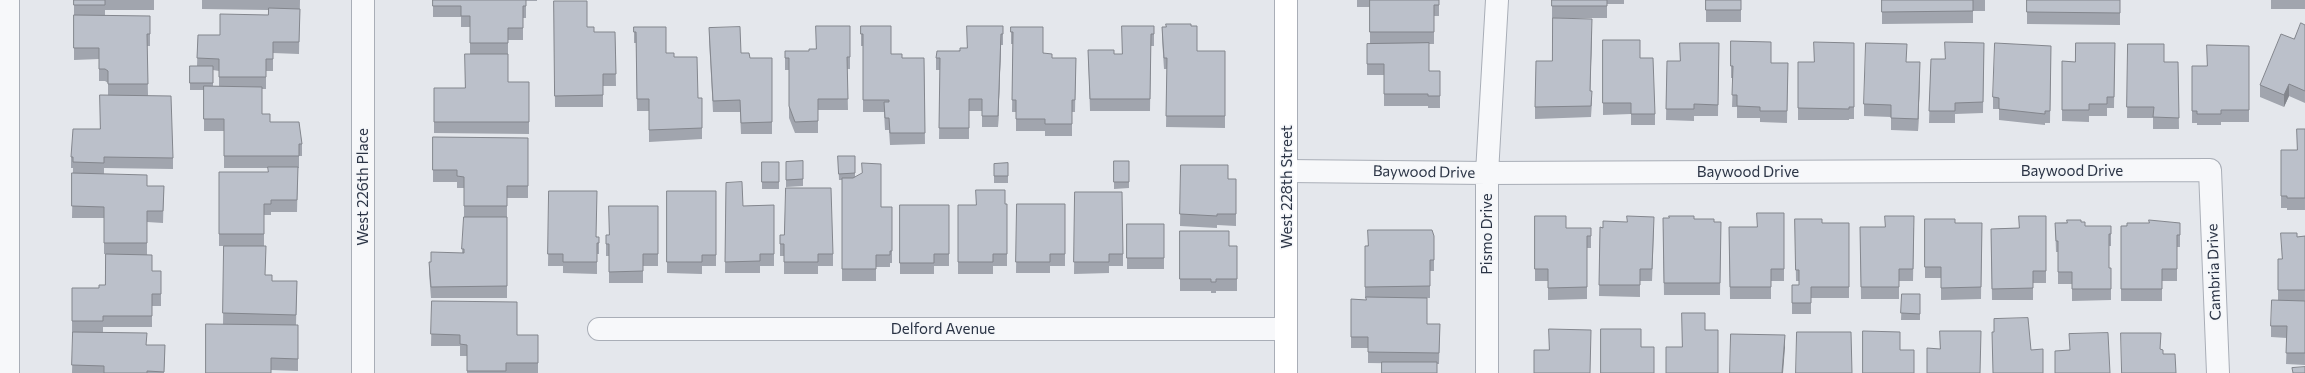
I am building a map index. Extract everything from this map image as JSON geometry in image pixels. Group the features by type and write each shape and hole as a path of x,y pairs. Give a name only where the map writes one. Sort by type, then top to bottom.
{"street":[{"path":"8,0 8,373"},
{"name":"West 226th Place","path":"363,0 363,373"},
{"name":"West 228th Street","path":"1286,0 1286,373"},
{"name":"Pismo Drive","path":"1487,373 1487,173 1497,0"},
{"name":"Baywood Drive","path":"1287,171 1487,173 2210,170"},
{"name":"Cambria Drive","path":"2210,170 2218,373"},
{"name":"Delford Avenue","path":"599,329 1286,329"}],"building":[{"path":"74,0 105,0 105,5 74,5"},
{"path":"433,0 526,0 526,6 523,6 523,28 508,28 508,43 470,43 470,16 461,16 461,6 433,6"},
{"path":"1370,0 1439,0 1439,5 1434,5 1434,32 1370,32"},
{"path":"1552,0 1607,0 1607,6 1552,6"},
{"path":"1706,0 1741,0 1741,10 1706,10"},
{"path":"1882,0 1973,0 1973,11 1882,12"},
{"path":"2027,0 2120,0 2120,13 2027,12"},
{"path":"554,1 587,1 587,27 594,27 594,32 615,32 616,74 603,74 603,95 555,96"},
{"path":"269,8 300,9 299,42 273,42 273,59 266,59 266,77 219,77 219,59 197,58 198,35 220,35 220,14 268,15"},
{"path":"74,15 150,16 150,34 147,34 148,84 108,84 108,71 105,69 99,69 99,48 74,48"},
{"path":"1553,18 1592,19 1591,106 1535,107 1536,61 1552,61"},
{"path":"2301,23 2305,25 2305,91 2289,84 2284,95 2260,85 2281,34 2294,39"},
{"path":"1166,24 1191,24 1191,26 1197,26 1197,51 1225,51 1225,116 1166,116 1167,58 1164,58 1162,27 1166,27"},
{"path":"816,26 850,26 850,57 847,57 848,99 818,99 818,121 795,122 789,106 789,58 785,58 785,51 809,51 809,49 816,49"},
{"path":"861,26 891,26 891,54 902,54 902,58 924,58 925,133 890,133 889,118 885,118 884,102 889,102 889,100 863,100 863,34 861,34"},
{"path":"967,26 1003,26 1003,34 1001,34 998,116 982,116 982,99 969,99 969,128 939,128 940,58 936,58 937,51 960,51 960,48 967,48"},
{"path":"1122,26 1154,26 1154,34 1151,34 1150,99 1090,99 1088,50 1114,50 1114,54 1122,54"},
{"path":"634,27 666,27 666,53 674,53 674,57 697,57 698,98 702,98 702,128 649,130 649,99 637,99 636,32 634,32"},
{"path":"740,27 741,53 749,53 750,58 772,58 772,122 741,123 740,100 713,101 709,28"},
{"path":"1011,27 1043,27 1043,53 1052,54 1052,58 1076,58 1075,100 1072,100 1072,124 1045,124 1045,119 1016,119 1016,100 1012,100 1013,32 1011,32"},
{"path":"1603,40 1640,40 1640,58 1653,58 1655,114 1631,114 1631,103 1603,103"},
{"path":"1731,41 1771,42 1771,63 1788,63 1787,111 1760,111 1760,107 1737,106 1737,95 1732,95 1733,66 1731,66"},
{"path":"1814,42 1854,43 1854,107 1849,107 1849,109 1798,108 1798,62 1814,62"},
{"path":"1945,42 1984,43 1983,102 1955,103 1955,111 1929,111 1931,59 1945,59"},
{"path":"1429,43 1429,71 1440,71 1440,96 1428,96 1428,94 1384,94 1384,64 1367,64 1367,44"},
{"path":"1680,43 1719,43 1718,105 1694,104 1694,109 1666,109 1667,61 1680,61"},
{"path":"1866,43 1907,44 1906,62 1920,62 1918,119 1891,118 1891,105 1864,104"},
{"path":"1995,43 2051,46 2050,111 2045,111 2045,114 1999,109 1999,98 1993,97"},
{"path":"2076,43 2115,43 2114,97 2107,97 2107,104 2089,104 2089,110 2062,110 2062,61 2075,62"},
{"path":"2128,44 2164,44 2164,62 2178,62 2179,118 2153,117 2154,107 2127,107"},
{"path":"2207,45 2249,46 2249,110 2221,110 2221,114 2197,114 2197,111 2192,111 2192,66 2207,66"},
{"path":"465,54 508,54 508,82 529,82 529,122 434,122 434,88 465,88"},
{"path":"190,66 213,66 213,83 190,83"},
{"path":"204,86 262,87 262,114 270,114 270,122 299,122 302,144 299,144 299,156 224,156 224,119 204,119"},
{"path":"100,95 171,96 173,158 104,157 104,163 73,162 73,157 71,157 73,129 100,129"},
{"path":"2297,129 2305,129 2305,198 2287,198 2287,196 2281,196 2281,150 2297,150"},
{"path":"433,137 528,138 528,186 507,186 507,206 464,206 464,177 457,176 457,170 433,170"},
{"path":"838,156 855,156 855,173 839,174"},
{"path":"803,161 803,179 786,180 786,162"},
{"path":"1114,161 1129,161 1129,182 1114,182"},
{"path":"762,162 779,162 779,182 762,182"},
{"path":"862,163 881,164 881,207 892,207 892,251 890,251 890,255 876,255 876,269 842,269 842,178 853,178 862,173"},
{"path":"1008,163 1008,176 994,176 994,164"},
{"path":"1181,165 1228,165 1228,179 1236,179 1236,214 1217,214 1217,216 1180,214"},
{"path":"268,167 298,167 297,200 271,200 271,204 264,204 264,234 219,234 219,172 268,172"},
{"path":"72,173 147,175 147,186 164,186 163,211 147,211 147,243 104,243 104,207 72,206"},
{"path":"742,182 743,206 774,205 774,254 760,254 760,261 725,262 726,183"},
{"path":"786,188 831,188 833,254 818,254 818,262 784,262 784,244 780,244 780,235 784,235"},
{"path":"976,190 1005,190 1005,204 1007,204 1007,254 993,254 993,262 958,262 958,205 976,205"},
{"path":"549,191 597,191 596,237 599,237 599,243 597,243 597,262 563,262 563,254 548,254"},
{"path":"667,191 716,191 716,255 702,255 702,262 667,262"},
{"path":"1075,192 1122,192 1123,254 1109,254 1109,262 1074,262"},
{"path":"1017,204 1065,204 1065,254 1050,254 1050,262 1016,262"},
{"path":"900,205 949,205 949,254 934,254 934,263 900,263"},
{"path":"609,206 658,206 658,254 643,254 643,271 609,272 609,244 606,244 606,235 609,235"},
{"path":"1757,213 1784,213 1784,269 1771,269 1771,287 1730,287 1729,227 1757,227"},
{"path":"1535,216 1566,216 1566,228 1591,228 1591,236 1587,236 1587,287 1548,288 1548,269 1535,269"},
{"path":"1627,216 1654,217 1652,269 1640,269 1640,285 1599,285 1600,227 1603,228 1603,221 1627,222"},
{"path":"1669,216 1694,216 1694,219 1714,219 1714,222 1721,222 1720,283 1664,283 1663,218 1669,218"},
{"path":"1885,216 1914,216 1913,269 1899,269 1899,287 1861,287 1860,227 1885,227"},
{"path":"2019,216 2046,216 2046,271 2033,271 2033,288 1992,289 1991,229 2019,228"},
{"path":"464,217 507,217 507,286 431,287 429,262 431,262 431,252 464,253 464,249 462,249"},
{"path":"1795,219 1822,219 1822,223 1849,223 1849,287 1811,287 1811,303 1792,303 1792,285 1799,285 1799,270 1796,270"},
{"path":"1925,219 1955,219 1955,223 1982,223 1981,287 1941,288 1941,267 1925,267"},
{"path":"2067,220 2081,220 2081,222 2085,222 2085,226 2111,226 2111,234 2109,234 2109,268 2111,268 2111,289 2072,289 2072,272 2058,272 2058,241 2056,241 2055,223 2067,223"},
{"path":"2149,220 2180,223 2180,235 2177,235 2177,269 2162,269 2162,289 2121,289 2121,226 2127,226 2127,223 2149,223"},
{"path":"1127,224 1164,224 1164,258 1127,258"},
{"path":"1368,230 1432,230 1434,236 1434,260 1430,260 1430,286 1365,287 1365,246 1368,246"},
{"path":"1180,231 1229,231 1229,246 1237,246 1237,279 1216,279 1216,282 1211,282 1211,279 1180,279"},
{"path":"2281,233 2297,233 2297,237 2305,236 2305,290 2278,290 2278,259 2282,259"},
{"path":"224,246 266,246 265,275 272,275 272,281 297,281 296,315 223,313"},
{"path":"106,254 152,255 152,271 161,271 161,294 152,294 152,316 103,316 103,321 72,321 72,288 99,288 99,285 105,285"},
{"path":"1902,294 1920,294 1920,314 1901,313"},
{"path":"1366,297 1427,298 1427,324 1440,324 1439,353 1368,352 1368,337 1351,337 1351,299 1366,300"},
{"path":"2272,300 2305,301 2305,353 2286,353 2287,326 2271,326"},
{"path":"432,301 517,302 517,335 538,335 538,363 506,363 506,371 467,371 467,345 460,344 460,335 431,334"},
{"path":"1682,313 1705,313 1705,330 1718,330 1718,373 1666,373 1666,347 1682,347"},
{"path":"2028,318 2031,350 2043,349 2043,373 1993,373 1992,332 1994,332 1994,319"},
{"path":"206,324 298,325 298,359 271,358 271,373 206,373"},
{"path":"1549,329 1591,330 1590,373 1534,373 1534,350 1549,350"},
{"path":"1601,329 1641,329 1641,347 1654,347 1654,373 1601,373"},
{"path":"1863,331 1900,332 1900,350 1914,350 1914,373 1863,373"},
{"path":"1940,331 1981,331 1980,373 1927,373 1927,348 1940,349"},
{"path":"73,332 147,333 146,345 165,345 164,372 147,371 147,373 104,373 104,366 72,365"},
{"path":"1797,332 1851,332 1852,373 1796,373"},
{"path":"2108,333 2110,373 2055,373 2055,351 2070,350 2069,334"},
{"path":"2121,333 2161,333 2160,349 2163,350 2163,354 2175,354 2176,373 2122,373"},
{"path":"1731,334 1785,335 1782,373 1730,373"},
{"path":"1382,362 1437,362 1437,373 1382,373"},
{"path":"2305,367 2305,373 2293,373 2292,368"}]}
